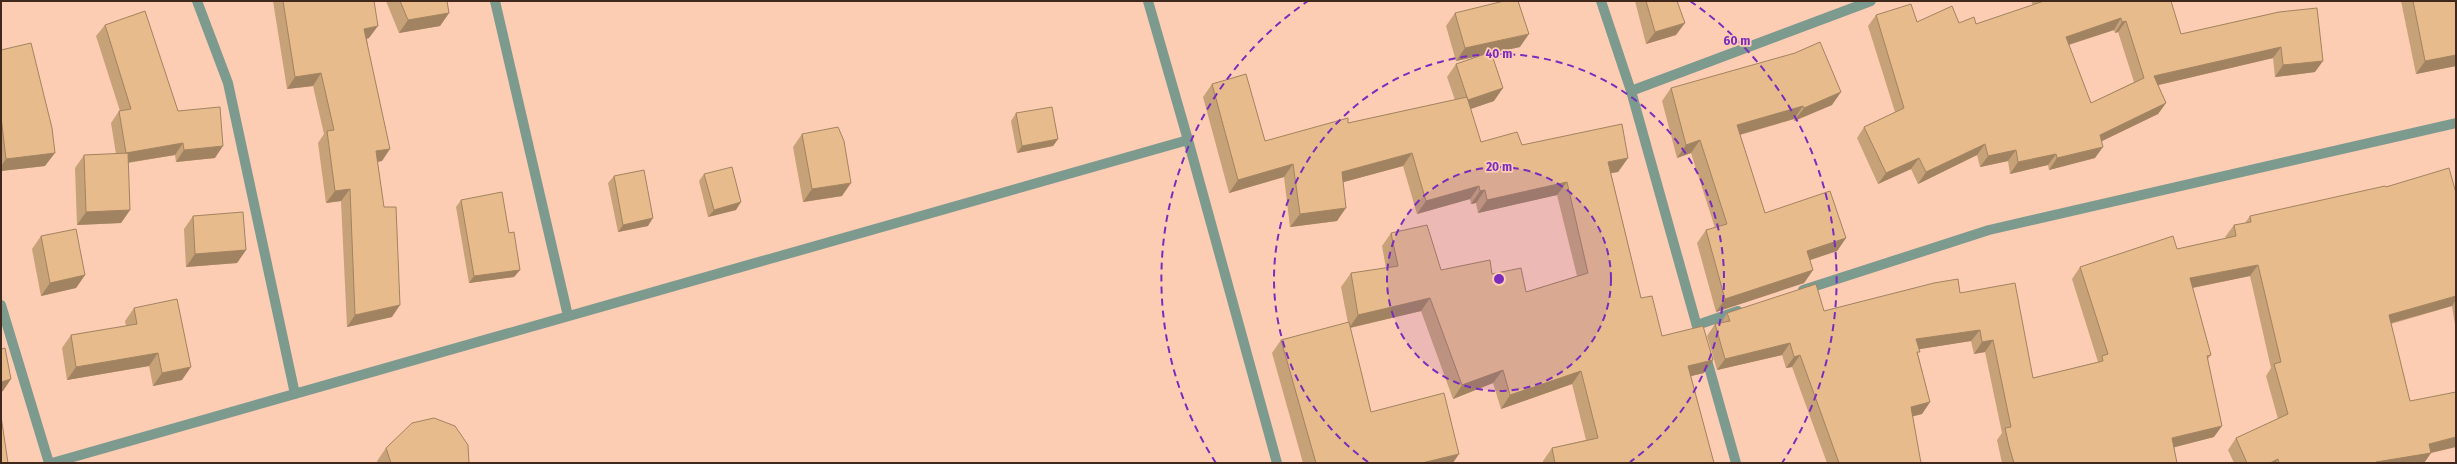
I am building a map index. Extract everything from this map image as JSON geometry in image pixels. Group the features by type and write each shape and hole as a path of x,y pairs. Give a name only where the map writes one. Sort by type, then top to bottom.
{"street":[{"path":"197,1 228,83 295,394"},
{"path":"495,1 568,316"},
{"path":"1148,1 1277,463"},
{"path":"1601,1 1631,91 1736,463"},
{"path":"1631,91 1870,1"},
{"path":"1794,293 1988,230 2456,122"},
{"path":"52,463 1188,140"},
{"path":"1,306 49,463"},
{"path":"1696,324 1749,308"}],"building":[{"path":"283,1 374,1 378,26 364,29 390,149 376,151 384,207 396,207 400,305 355,315 350,189 335,191 327,131 334,130 321,73 295,77"},
{"path":"400,1 447,1 449,13 408,20"},
{"path":"1504,1 1518,1 1529,34 1465,48 1455,13"},
{"path":"1646,1 1677,1 1685,23 1655,32"},
{"path":"2044,1 2171,1 2181,34 2279,12 2317,8 2323,61 2283,65 2281,47 2154,76 2166,103 2100,135 2103,147 2057,158 2056,154 2018,162 2016,150 1988,156 1985,144 1926,172 1919,158 1886,173 1864,127 1904,108 1876,15 1911,4 1917,22 1952,6 1959,23 1974,17 1976,24","holes":["2121,18 2122,22 2126,21 2144,78 2091,103 2066,37"]},
{"path":"2413,1 2456,1 2456,55 2425,61"},
{"path":"145,11 178,111 220,107 223,146 184,150 183,143 126,153 119,111 131,109 105,25"},
{"path":"1820,42 1841,92 1804,108 1803,106 1737,125 1765,213 1830,191 1846,238 1807,251 1813,270 1725,299 1706,230 1727,224 1700,140 1686,145 1671,88 1795,53"},
{"path":"31,43 52,128 55,153 6,159 1,117 1,50"},
{"path":"1491,52 1503,88 1468,100 1456,64"},
{"path":"1246,74 1265,141 1348,118 1348,123 1467,97 1481,142 1517,132 1522,145 1622,124 1628,158 1608,162 1641,298 1652,296 1662,336 1703,326 1713,360 1688,366 1714,463 1555,463 1552,448 1598,438 1581,371 1510,395 1503,370 1462,385 1430,298 1358,315 1351,273 1398,266 1391,233 1427,225 1441,270 1490,260 1492,274 1521,268 1526,292 1588,273 1567,182 1487,200 1485,190 1480,191 1479,186 1426,201 1412,153 1342,172 1346,208 1300,214 1293,164 1238,180 1212,84"},
{"path":"1052,107 1058,139 1022,146 1016,113"},
{"path":"838,127 844,141 851,183 812,189 802,134"},
{"path":"128,153 130,210 86,212 84,155"},
{"path":"732,167 741,202 714,210 704,174"},
{"path":"2449,168 2456,193 2456,296 2389,315 2410,401 2456,392 2456,437 2429,444 2431,453 2376,463 2279,463 2278,459 2270,463 2247,463 2236,438 2288,414 2274,364 2281,362 2258,265 2190,278 2211,355 2207,356 2222,426 2172,438 2177,463 2014,463 2005,428 2011,427 1993,340 1982,342 1980,330 1916,339 1920,352 1917,352 1930,402 1911,407 1921,463 1839,463 1800,355 1794,357 1790,343 1725,359 1715,324 1730,321 1727,313 1816,284 1824,311 1934,283 1958,279 1960,293 2015,283 2033,378 2103,361 2102,356 2108,354 2080,267 2173,236 2177,249 2236,236 2234,225 2251,222 2250,216 2386,187"},
{"path":"644,170 653,218 623,225 614,176"},
{"path":"502,192 509,233 514,232 520,270 474,276 461,200"},
{"path":"243,212 246,250 195,254 193,216"},
{"path":"76,229 85,275 50,283 41,236"},
{"path":"177,299 191,367 162,373 158,353 76,367 71,335 137,324 134,308"},
{"path":"1349,322 1371,412 1444,393 1459,454 1422,463 1316,463 1281,340"},
{"path":"5,348 11,379 1,382 1,349"},
{"path":"1,416 8,463 1,463"},
{"path":"434,418 455,426 468,445 469,463 391,463 386,448 412,423"}]}
